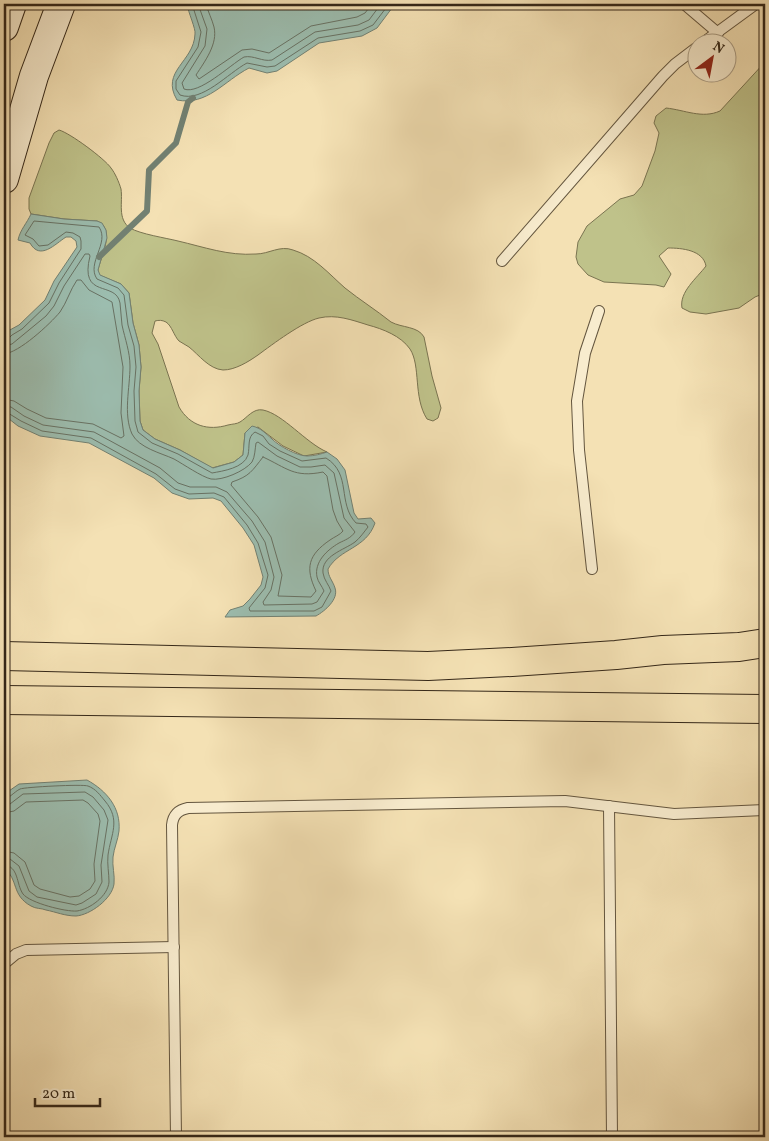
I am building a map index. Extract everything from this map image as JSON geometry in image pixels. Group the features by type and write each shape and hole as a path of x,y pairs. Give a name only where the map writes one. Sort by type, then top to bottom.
{"highway":[{"path":"663,650 765,623"},
{"path":"6,656 428,666 616,655 663,650 739,647 765,643"},
{"path":"4,700 765,709"}],"street":[{"path":"4,179 34,76 61,4"}],"lane":[{"path":"684,4 717,32"},
{"path":"719,32 756,4"},
{"path":"502,261 669,70 686,56"},
{"path":"592,569 578,450 577,401 585,353 599,310"},
{"path":"176,1137 172,825 174,816 181,810 188,808 565,801 674,814 765,810"},
{"path":"610,806 612,1137"},
{"path":"4,964 16,954 26,950 174,947"}],"green space":[{"path":"765,62 765,293 755,297 739,308 706,314 690,312 682,308 683,296 706,266 701,256 691,251 679,249 668,248 659,256 671,274 664,287 604,282 588,275 578,264 576,257 578,242 587,226 620,199 634,195 642,186 655,151 659,133 654,123 656,116 666,108 700,114 720,111"},
{"path":"59,130 87,147 112,170 121,189 123,220 130,228 146,234 226,252 261,254 279,249 293,250 308,256 345,288 391,322 421,333 424,337 441,408 438,418 433,421 427,419 423,410 418,392 415,364 410,349 397,337 380,329 344,318 319,318 296,329 246,363 232,369 223,370 213,367 204,361 189,347 179,341 165,321 159,320 155,321 152,333 158,344 179,407 188,419 207,427 221,427 239,423 253,412 263,410 278,417 327,452 304,456 283,446 258,427 245,433 243,455 234,462 212,468 180,450 155,439 143,430 140,421 139,391 141,367 139,345 133,323 129,293 121,284 99,275 98,270 106,243 106,230 97,221 31,214 29,209 29,198 49,143 54,133"}],"water":[{"path":"187,4 395,4 377,28 362,36 319,43 277,71 267,73 249,68 206,96 188,101 177,100 172,81 193,44 195,32"},
{"path":"31,214 97,221 102,223 106,230 107,238 98,270 100,275 121,284 129,293 133,323 139,345 141,367 139,391 140,421 143,430 155,439 213,468 234,462 243,455 245,433 252,426 260,429 275,442 303,456 327,452 337,459 345,470 354,513 358,519 371,518 375,523 366,538 339,557 328,569 336,592 333,600 320,614 316,616 225,617 230,610 243,606 250,599 261,585 263,577 254,545 221,501 213,498 189,499 172,493 154,478 89,443 40,436 18,426 4,415 4,338 8,331 19,325 45,300 54,281 77,247 76,241 71,237 66,237 43,251 38,251 30,243 18,240"},
{"path":"87,780 101,789 111,801 118,815 119,831 113,857 114,884 112,890 100,905 82,915 68,915 33,907 20,897 12,877 4,868 4,797 6,793 19,784"}],"waterway":[{"path":"99,257 147,211 149,170 176,143 188,102 193,98"}]}
